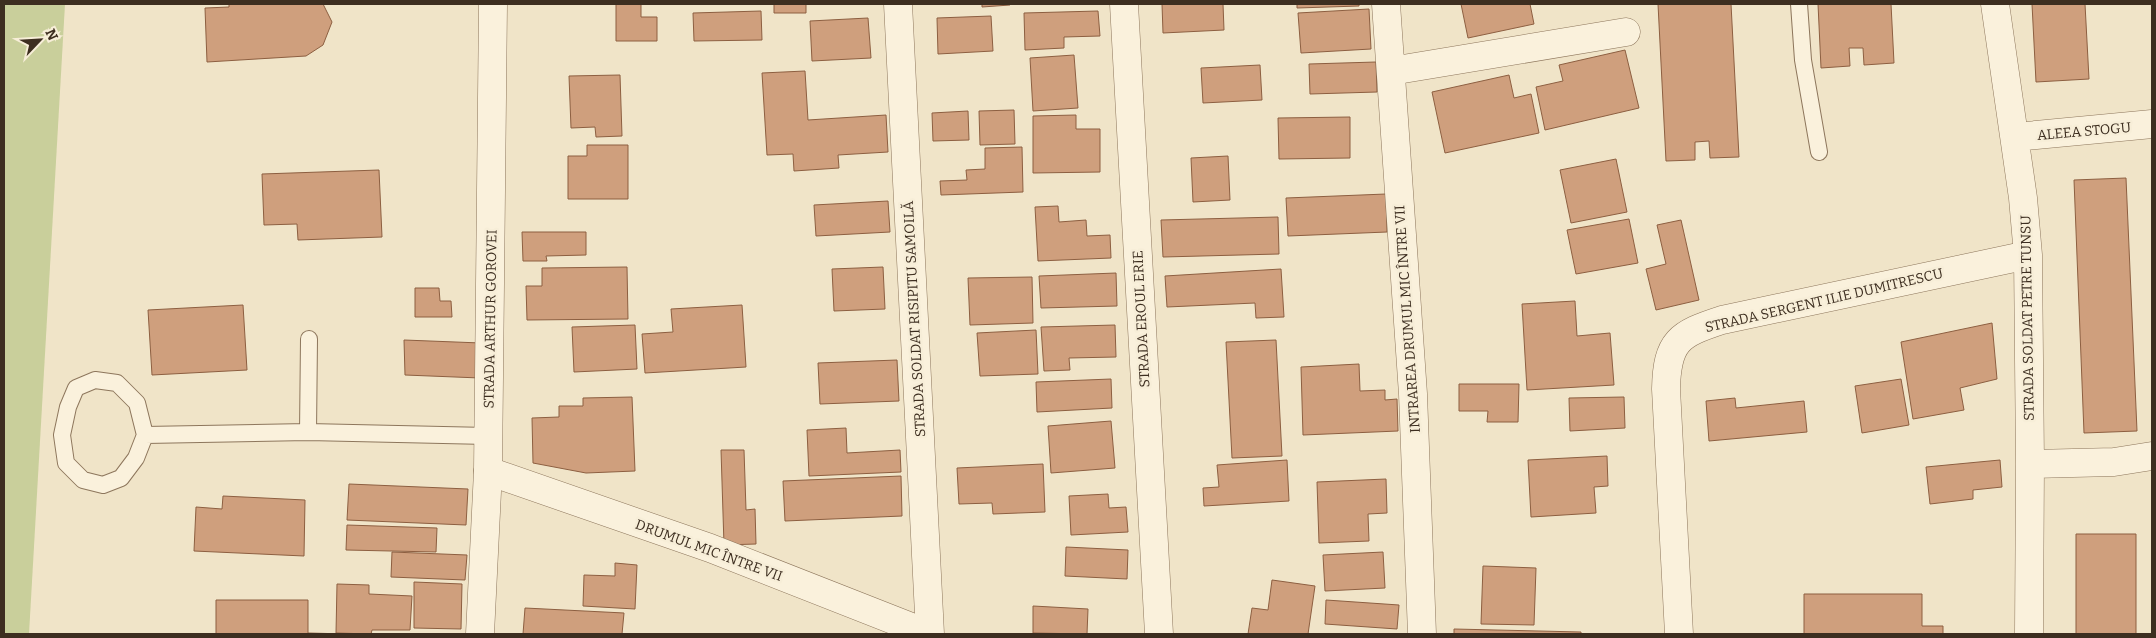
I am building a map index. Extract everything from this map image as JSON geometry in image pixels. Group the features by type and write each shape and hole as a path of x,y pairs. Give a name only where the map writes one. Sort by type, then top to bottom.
{"street":[{"name":"STRADA ARTHUR GOROVEI","path":"480,634 488,471 493,4"},
{"name":"STRADA SOLDAT RISIPITU SAMOILĂ","path":"898,4 929,634"},
{"name":"STRADA EROUL ERIE","path":"1124,4 1159,634"},
{"name":"INTRAREA DRUMUL MIC ÎNTRE VII","path":"1386,4 1413,394 1422,634"},
{"name":"STRADA SOLDAT PETRE TUNSU","path":"1995,4 2024,198 2028,255 2029,634"},
{"path":"1391,71 1626,32"},
{"name":"ALEEA STOGU","path":"2015,137 2152,124"},
{"name":"STRADA SERGENT ILIE DUMITRESCU","path":"1680,634 1666,389 1667,366 1672,349 1682,336 1695,329 1722,320 2028,255"},
{"path":"2030,464 2114,462 2152,456"},
{"name":"DRUMUL MIC ÎNTRE VII","path":"488,471 710,548 929,634"}],"lane":[{"path":"1799,4 1803,60 1819,152"},
{"path":"308,432 309,339"},
{"path":"95,380 118,383 137,403 145,435 136,458 121,478 103,485 83,480 66,463 62,435 68,407 76,388 95,380"},
{"path":"145,435 308,432 488,436"}],"green space":[{"path":"4,4 65,4 29,634 4,634"}],"building":[{"path":"229,4 323,4 332,22 323,45 306,56 207,62 205,8 229,7"},
{"path":"616,4 641,4 641,17 657,17 657,41 616,41"},
{"path":"774,4 806,4 806,13 774,13"},
{"path":"982,4 1010,4 1010,5 982,7"},
{"path":"1162,4 1223,4 1224,30 1163,33"},
{"path":"1297,4 1359,4 1359,6 1297,8"},
{"path":"1461,4 1530,4 1534,24 1468,38"},
{"path":"1658,4 1731,4 1739,157 1710,158 1709,141 1695,142 1695,160 1666,161"},
{"path":"1818,4 1891,4 1894,63 1864,65 1863,48 1849,48 1850,66 1821,68"},
{"path":"2032,4 2085,4 2089,79 2036,82"},
{"path":"1369,9 1371,49 1301,53 1298,13"},
{"path":"761,11 762,40 694,41 693,13"},
{"path":"1098,11 1100,36 1064,37 1064,48 1025,50 1024,13"},
{"path":"991,16 993,51 938,54 937,18"},
{"path":"868,18 871,58 812,61 810,21"},
{"path":"1625,50 1639,108 1545,130 1536,87 1563,81 1559,65"},
{"path":"1074,55 1078,108 1033,111 1030,58"},
{"path":"1376,62 1377,92 1310,94 1309,64"},
{"path":"1260,65 1262,100 1203,103 1201,68"},
{"path":"805,71 808,120 886,115 888,152 838,155 839,168 794,171 793,154 767,155 762,73"},
{"path":"620,75 622,136 596,137 595,127 571,128 569,76"},
{"path":"1509,75 1514,98 1531,94 1539,133 1445,153 1432,92"},
{"path":"1014,110 1015,144 980,145 979,111"},
{"path":"968,111 969,140 933,141 932,113"},
{"path":"1076,115 1076,129 1100,129 1100,172 1033,173 1033,116"},
{"path":"1350,117 1350,158 1279,159 1278,118"},
{"path":"587,145 628,145 628,199 568,199 568,156 587,156"},
{"path":"1022,147 1023,192 941,195 940,181 967,180 966,170 985,169 985,148"},
{"path":"1228,156 1230,200 1193,202 1191,158"},
{"path":"1616,159 1627,212 1571,223 1560,170"},
{"path":"379,170 382,237 298,240 297,224 264,225 262,174"},
{"path":"2126,178 2137,431 2084,433 2074,180"},
{"path":"1386,194 1387,232 1288,236 1286,198"},
{"path":"888,201 890,232 816,236 814,205"},
{"path":"1058,206 1059,222 1086,220 1087,236 1110,235 1111,258 1038,261 1035,207"},
{"path":"1278,217 1279,254 1163,257 1161,220"},
{"path":"1629,219 1638,263 1576,274 1567,230"},
{"path":"1681,220 1699,300 1656,310 1646,269 1666,264 1657,225"},
{"path":"522,232 586,232 586,255 546,256 547,261 523,261"},
{"path":"627,267 628,319 527,320 526,286 542,286 542,268"},
{"path":"883,267 885,309 834,311 832,269"},
{"path":"1281,269 1284,317 1256,318 1255,303 1167,307 1165,276"},
{"path":"1116,273 1117,306 1041,308 1039,276"},
{"path":"1032,277 1033,323 970,325 968,278"},
{"path":"415,288 439,288 440,301 451,301 452,317 415,317"},
{"path":"1575,301 1577,336 1610,333 1614,385 1527,390 1522,304"},
{"path":"243,305 247,370 152,375 148,310"},
{"path":"742,305 746,367 645,373 642,334 673,332 671,309"},
{"path":"1992,323 1997,379 1960,388 1964,410 1913,419 1901,342"},
{"path":"635,325 637,369 574,372 572,327"},
{"path":"1115,325 1116,357 1069,358 1070,370 1044,371 1041,327"},
{"path":"1036,330 1038,374 980,376 977,333"},
{"path":"404,340 481,343 480,378 405,375"},
{"path":"1276,340 1282,456 1232,458 1226,342"},
{"path":"897,360 899,401 820,404 818,363"},
{"path":"1359,364 1360,391 1385,390 1385,400 1397,399 1398,431 1303,435 1301,367"},
{"path":"1111,379 1112,408 1037,412 1036,382"},
{"path":"1901,379 1909,425 1862,433 1855,386"},
{"path":"1459,384 1519,384 1518,422 1487,422 1488,411 1459,411"},
{"path":"632,397 635,471 586,473 533,463 532,418 559,417 559,406 583,406 583,398"},
{"path":"1624,397 1625,428 1570,431 1569,398"},
{"path":"1735,398 1736,408 1804,401 1807,432 1709,441 1706,401"},
{"path":"1111,421 1115,468 1051,473 1048,426"},
{"path":"846,428 847,453 900,450 901,472 809,476 807,430"},
{"path":"721,450 744,450 746,510 755,509 756,544 724,545"},
{"path":"1607,456 1608,486 1594,487 1596,513 1531,517 1528,460"},
{"path":"1287,460 1289,501 1204,506 1203,488 1219,487 1217,465"},
{"path":"2000,460 2002,487 1973,490 1973,499 1930,504 1926,467"},
{"path":"1043,464 1045,512 993,514 992,503 959,504 957,468"},
{"path":"901,476 902,516 785,521 783,481"},
{"path":"1386,479 1387,513 1368,514 1369,541 1319,543 1317,482"},
{"path":"349,484 468,489 466,525 347,520"},
{"path":"1108,494 1109,508 1126,507 1128,532 1071,535 1069,496"},
{"path":"223,496 305,500 304,556 194,551 196,507 222,509"},
{"path":"347,525 437,528 436,552 346,550"},
{"path":"2076,534 2136,534 2136,634 2076,634"},
{"path":"1066,547 1128,550 1127,579 1065,576"},
{"path":"392,552 467,555 465,580 391,577"},
{"path":"1383,552 1385,588 1325,591 1323,555"},
{"path":"615,563 637,565 635,609 583,606 584,575 615,576"},
{"path":"1483,566 1536,568 1534,625 1481,624"},
{"path":"1272,580 1315,586 1308,634 1248,634 1252,608 1268,610"},
{"path":"414,582 462,584 461,629 414,628"},
{"path":"337,584 369,585 369,594 412,596 410,630 372,630 371,634 336,633"},
{"path":"1804,594 1922,594 1922,626 1943,626 1943,634 1804,634"},
{"path":"216,600 308,600 308,633 347,634 216,634"},
{"path":"1326,600 1399,605 1397,629 1325,624"},
{"path":"1033,606 1088,609 1087,634 1033,633"},
{"path":"525,608 624,613 622,634 523,634"},
{"path":"1454,629 1581,632 1581,634 1454,634"}]}
